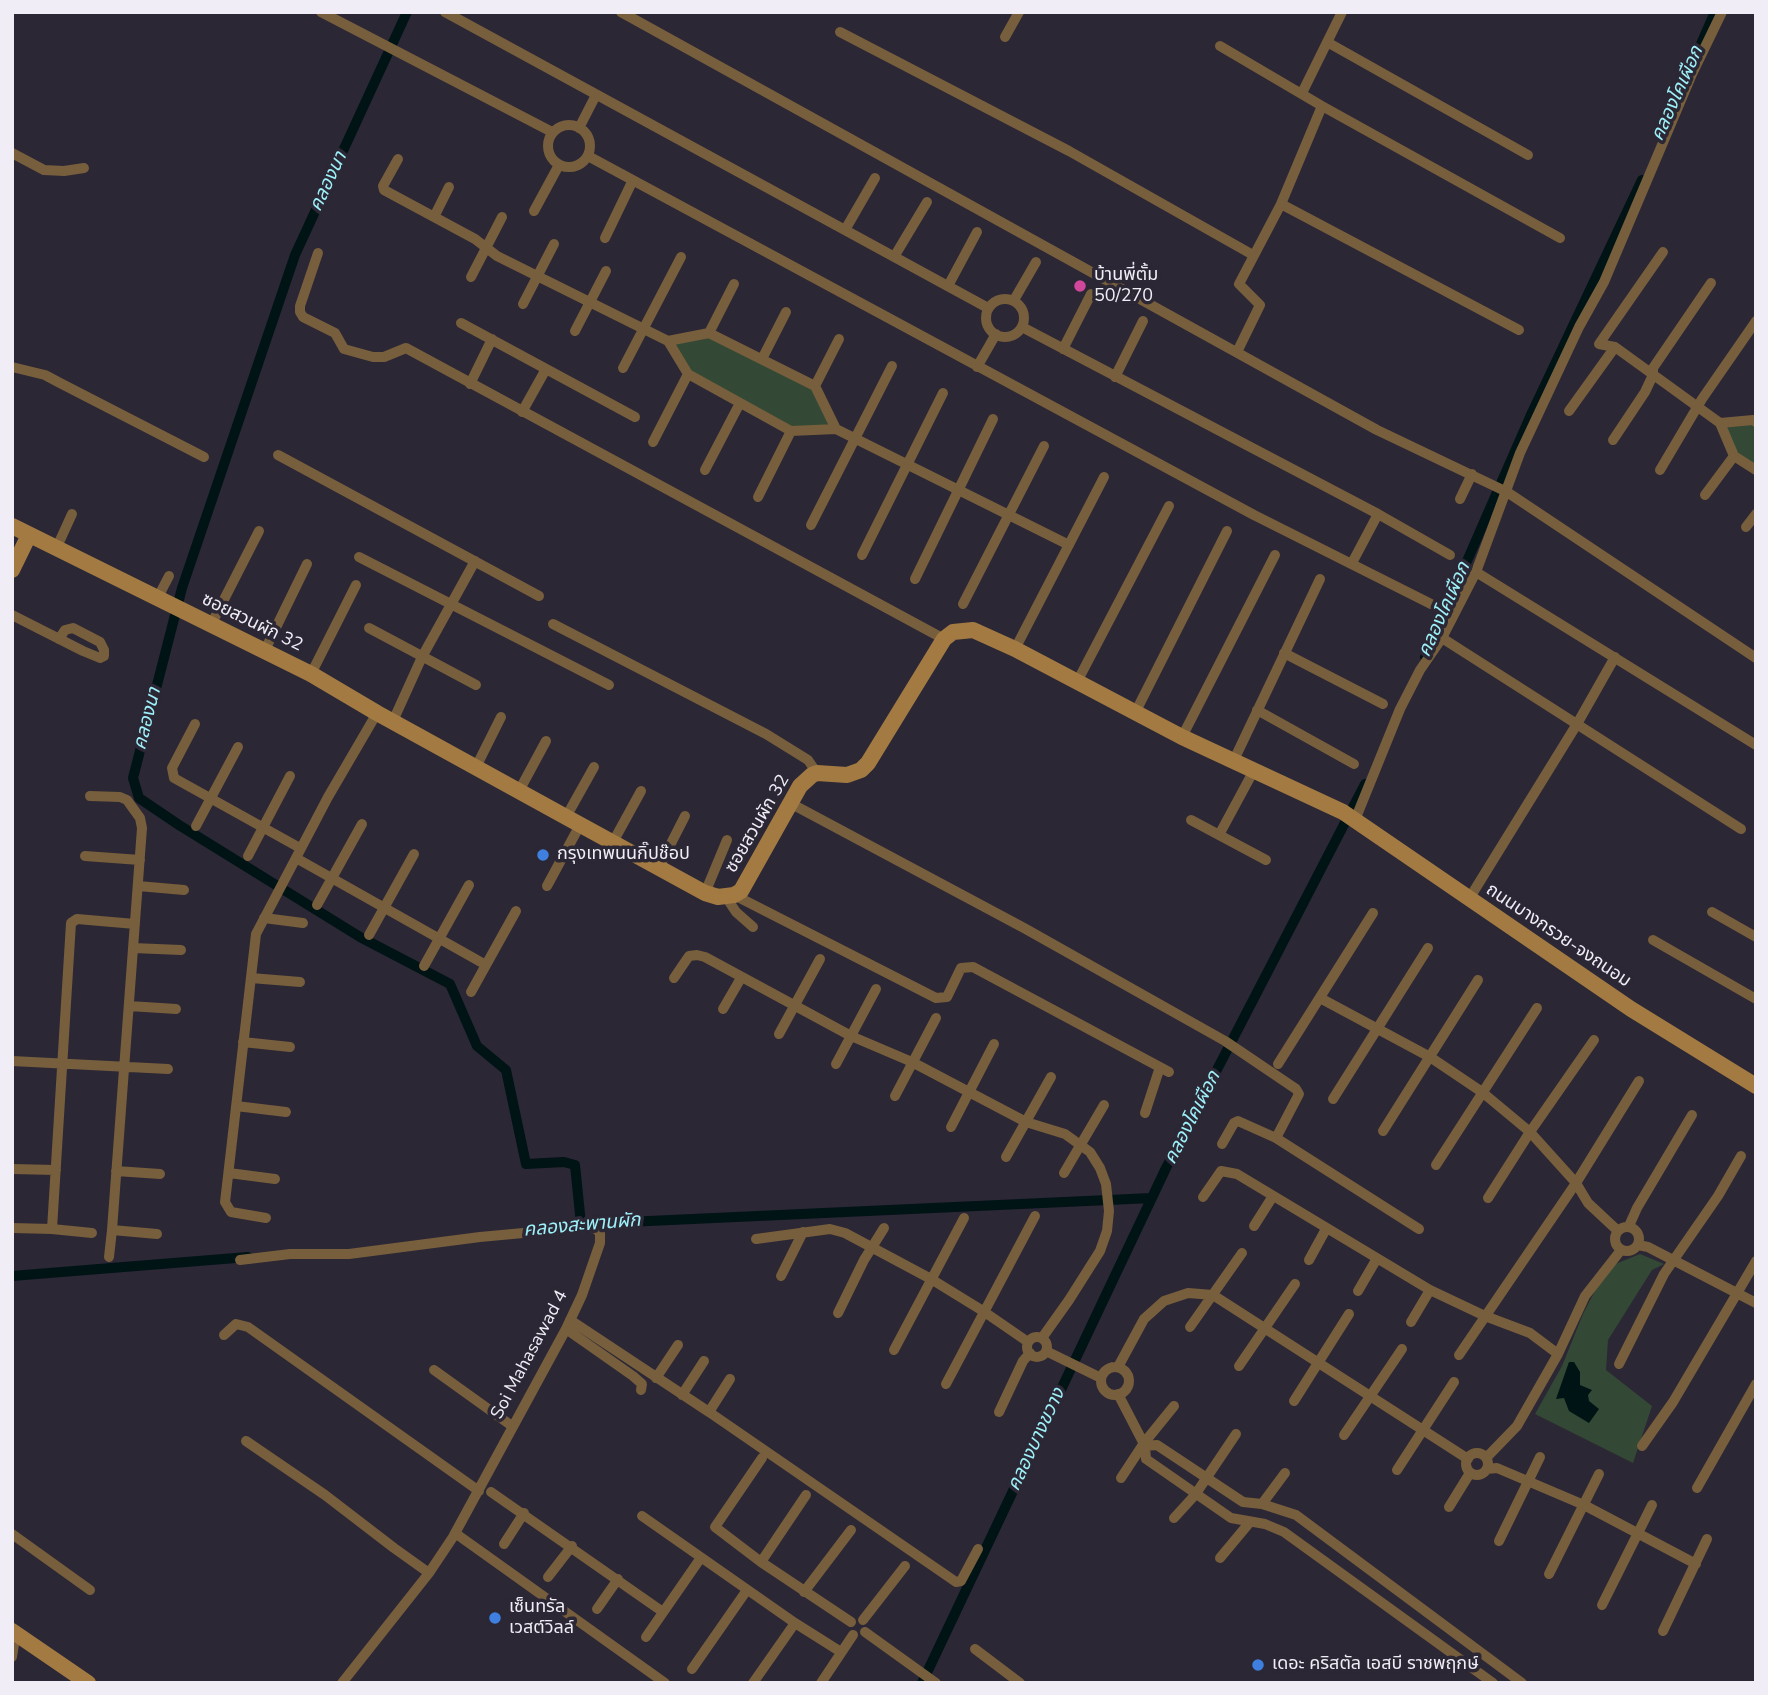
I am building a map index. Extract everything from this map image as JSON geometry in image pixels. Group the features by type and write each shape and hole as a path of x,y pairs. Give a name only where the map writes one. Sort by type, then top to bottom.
{"street":[{"path":"321,12 552,132"},
{"path":"445,12 988,308"},
{"path":"621,12 1377,430 1502,489 1756,658"},
{"path":"1005,37 1019,12"},
{"path":"1302,93 1342,12"},
{"path":"318,253 300,306 303,317 335,333 344,349 373,357 384,357 406,348 944,639 953,632 973,630 1015,649 1182,737 1350,817 1420,670 1442,638 1476,572 1502,489 1537,414 1556,381 1579,327 1604,282 1687,86 1722,12"},
{"path":"841,32 1078,156 1253,255"},
{"path":"1327,42 1528,155"},
{"path":"1220,46 1560,238"},
{"path":"579,128 596,95"},
{"path":"1237,352 1260,305 1239,284 1281,204 1322,106"},
{"path":"563,126 579,128 589,140 587,156 575,167 559,165 549,153 548,144 552,132 563,126"},
{"path":"12,153 44,170 84,168"},
{"path":"587,156 1242,509 1431,604"},
{"path":"398,159 383,189 475,239 497,256 668,341 688,374 792,431 836,429 1069,545"},
{"path":"534,211 559,165"},
{"path":"845,230 875,178"},
{"path":"605,238 632,182"},
{"path":"434,217 449,187"},
{"path":"894,257 927,202"},
{"path":"1281,204 1519,330"},
{"path":"471,277 502,217"},
{"path":"947,286 977,232"},
{"path":"523,304 554,244"},
{"path":"1662,252 1598,344 1615,347 1720,423 1734,456 1756,470"},
{"path":"623,368 681,257"},
{"path":"1014,300 1036,262"},
{"path":"575,331 606,271"},
{"path":"1613,440 1645,392 1653,375 1653,368 1712,283"},
{"path":"709,333 734,284"},
{"path":"1063,349 1091,294"},
{"path":"1000,299 1014,300 1024,312 1022,327 1011,336 996,334 987,323 988,308 1000,299"},
{"path":"762,359 786,312"},
{"path":"1115,377 1143,321"},
{"path":"1660,470 1702,399 1756,321"},
{"path":"461,323 635,417"},
{"path":"1022,327 1378,514 1450,555"},
{"path":"668,341 709,333 815,386 836,429"},
{"path":"977,367 996,334"},
{"path":"815,386 839,339"},
{"path":"470,384 492,340"},
{"path":"1569,411 1615,347"},
{"path":"811,524 892,366"},
{"path":"12,367 52,379 204,457"},
{"path":"522,412 546,369"},
{"path":"653,442 688,374"},
{"path":"862,555 943,393"},
{"path":"705,470 740,402"},
{"path":"915,579 993,419"},
{"path":"1720,423 1755,419"},
{"path":"758,497 792,431"},
{"path":"963,604 1044,446"},
{"path":"278,455 539,596"},
{"path":"1705,495 1734,456"},
{"path":"1460,499 1472,474"},
{"path":"1015,649 1104,477"},
{"path":"1077,682 1169,506"},
{"path":"56,549 72,514"},
{"path":"1352,564 1378,514"},
{"path":"1746,527 1756,514"},
{"name":"ซอยสวนผัก 32","path":"12,526 311,674 705,893 730,896 741,891 800,786 812,775 856,774 868,763 944,639"},
{"path":"1136,711 1227,530"},
{"path":"212,624 259,531"},
{"path":"12,570 29,535"},
{"path":"1182,737 1275,555"},
{"path":"359,557 609,685"},
{"path":"393,721 422,657 475,561"},
{"path":"265,650 307,564"},
{"path":"1476,572 1756,745"},
{"path":"157,599 169,576"},
{"path":"1233,762 1320,579"},
{"path":"311,674 356,585"},
{"path":"12,615 59,639"},
{"path":"553,624 766,734 808,760 817,774"},
{"path":"369,628 476,685"},
{"path":"1442,638 1741,829"},
{"path":"1284,653 1383,705"},
{"path":"1469,899 1615,657"},
{"path":"1257,710 1354,764"},
{"path":"266,1218 237,1214 226,1208 225,1202 256,934 377,713"},
{"path":"475,767 501,717"},
{"path":"195,724 171,773 174,778 263,828 332,878 486,965"},
{"path":"519,791 545,741"},
{"path":"197,826 238,747"},
{"path":"547,886 594,767"},
{"path":"1219,835 1253,772"},
{"path":"248,856 290,776"},
{"path":"612,842 641,791"},
{"path":"90,796 120,797 127,800 135,810 142,828 109,1257"},
{"path":"790,803 1024,928 1225,1041 1296,1089 1299,1094 1276,1138"},
{"path":"659,867 685,816"},
{"name":"ถนนบางกรวย-จงถนอม","path":"1350,817 1631,1009 1756,1086"},
{"path":"1191,820 1266,860"},
{"path":"317,905 362,824"},
{"path":"705,893 727,840"},
{"path":"369,935 414,854"},
{"path":"85,856 140,860"},
{"path":"424,966 469,885"},
{"path":"138,886 184,890"},
{"path":"730,896 736,912 753,927"},
{"path":"730,896 936,999 947,997 961,968 973,967 1165,1070 1145,1113"},
{"path":"471,992 516,911"},
{"path":"1712,912 1756,937"},
{"path":"1278,1064 1373,913"},
{"path":"264,918 303,923"},
{"path":"52,1229 71,923 77,919 135,924"},
{"path":"1653,940 1756,999"},
{"path":"133,948 181,950"},
{"path":"1333,1099 1428,948"},
{"path":"674,978 689,956 705,957 851,1036 912,1062 1026,1122 1065,1134 1082,1145 1100,1168 1106,1184 1109,1211 1107,1231 1100,1251 1042,1338"},
{"path":"779,1034 820,959"},
{"path":"251,978 300,982"},
{"path":"723,1009 741,978"},
{"path":"1383,1131 1478,980"},
{"path":"836,1065 876,989"},
{"path":"1320,998 1430,1057 1482,1092 1530,1132 1576,1184 1588,1203 1618,1231"},
{"path":"129,1006 176,1009"},
{"path":"1436,1165 1537,1008"},
{"path":"895,1096 936,1018"},
{"path":"1488,1198 1594,1040"},
{"path":"243,1042 290,1047"},
{"path":"951,1127 994,1044"},
{"path":"12,1061 168,1069"},
{"path":"1006,1157 1051,1077"},
{"path":"1459,1355 1576,1184 1639,1081"},
{"path":"1064,1173 1104,1105"},
{"path":"236,1106 286,1112"},
{"path":"1620,1250 1615,1238 1618,1231 1629,1226 1692,1115"},
{"path":"1222,1144 1234,1123 1238,1121 1276,1138 1419,1229"},
{"path":"1619,1364 1673,1259 1718,1195 1741,1156"},
{"path":"12,1169 56,1170"},
{"path":"1203,1197 1216,1175 1228,1170 1376,1260 1485,1316 1530,1332 1558,1354"},
{"path":"116,1171 160,1174"},
{"path":"229,1173 275,1179"},
{"path":"1254,1226 1273,1196"},
{"path":"946,1384 1035,1216"},
{"path":"894,1350 964,1219"},
{"path":"1620,1250 1632,1250 1638,1245 1639,1234 1629,1226"},
{"path":"12,1228 92,1233"},
{"name":"Soi Mahasawad 4","path":"240,1260 290,1254 349,1254 493,1235 595,1228 600,1233 600,1243 582,1295 568,1325 455,1533 429,1573 342,1683"},
{"path":"838,1313 864,1260 884,1228"},
{"path":"1309,1260 1326,1229"},
{"path":"112,1230 157,1234"},
{"path":"756,1239 830,1230 845,1233 983,1311 1029,1348 1037,1357 1046,1351 1047,1344 1042,1338 1034,1337 1029,1348 1023,1361 999,1412"},
{"path":"781,1276 803,1232"},
{"path":"1638,1245 1673,1259 1756,1303"},
{"path":"1620,1250 1586,1296 1558,1354 1517,1426 1487,1464 1479,1475 1470,1473 1466,1468 1468,1458 1477,1453 1487,1464 1584,1504 1637,1535 1696,1564"},
{"path":"1190,1327 1242,1254"},
{"path":"1359,1291 1376,1260"},
{"path":"1642,1446 1672,1402 1756,1261"},
{"path":"1239,1366 1295,1284"},
{"path":"1411,1322 1430,1290"},
{"path":"1118,1367 1144,1319 1164,1301 1188,1293 1213,1295 1468,1458"},
{"path":"1294,1401 1349,1314"},
{"path":"224,1335 236,1324 248,1327 479,1491"},
{"path":"568,1325 709,1412 956,1581 961,1581 978,1549"},
{"path":"568,1325 642,1384 641,1391"},
{"path":"656,1378 678,1345"},
{"path":"1344,1435 1402,1349"},
{"path":"1046,1351 1101,1378 1106,1391 1118,1394 1126,1389 1129,1380 1126,1371 1118,1367 1105,1370 1101,1378"},
{"path":"682,1395 704,1361"},
{"path":"434,1370 512,1426"},
{"path":"709,1412 730,1379"},
{"path":"1397,1470 1454,1381"},
{"path":"1697,1488 1756,1384"},
{"path":"1118,1394 1144,1445 1146,1459 1231,1518 1265,1524 1284,1532 1493,1683"},
{"path":"1121,1478 1174,1406"},
{"path":"1174,1518 1195,1495 1236,1434"},
{"path":"246,1441 325,1495 429,1573"},
{"path":"1144,1445 1157,1445 1243,1502 1262,1504 1296,1515 1522,1683"},
{"path":"1499,1541 1541,1457"},
{"path":"762,1458 715,1524 717,1530 851,1622"},
{"path":"1262,1504 1285,1473"},
{"path":"1449,1507 1470,1473"},
{"path":"1549,1574 1600,1474"},
{"path":"491,1492 663,1612"},
{"path":"761,1562 806,1495"},
{"path":"1602,1605 1652,1504"},
{"path":"504,1544 524,1513"},
{"path":"642,1517 700,1559 841,1652"},
{"path":"1220,1558 1250,1522"},
{"path":"804,1592 851,1530"},
{"path":"455,1533 665,1683"},
{"path":"12,1534 90,1590"},
{"path":"1663,1631 1707,1539"},
{"path":"548,1577 572,1546"},
{"path":"646,1637 700,1559"},
{"path":"863,1620 905,1566"},
{"path":"597,1609 618,1579"},
{"path":"692,1669 747,1590"},
{"path":"1390,1608 1401,1591"},
{"path":"851,1622 863,1620 867,1626 866,1632 860,1636 853,1635"},
{"path":"851,1622 853,1635"},
{"path":"753,1683 795,1623"},
{"path":"12,1657 14,1632"},
{"path":"14,1632 88,1683"},
{"path":"866,1632 935,1682"},
{"path":"824,1681 853,1635"},
{"path":"975,1648 1020,1683"}],"green space":[{"path":"709,333 815,386 836,429 791,431 688,374 668,341"},
{"path":"1756,422 1756,470 1734,456 1720,423"},
{"path":"1640,1254 1664,1264 1652,1270 1608,1340 1606,1370 1652,1406 1633,1463 1535,1414 1562,1366 1583,1314 1601,1279 1613,1265"}],"shaded area":[{"path":"1569,1362 1574,1362 1580,1372 1580,1385 1592,1390 1588,1395 1589,1401 1599,1409 1589,1423 1569,1411 1564,1398 1556,1399"}],"waterway":[{"name":"คลองนา","path":"407,12 295,255 182,588 133,778 139,798 179,825 360,937 450,984 477,1046 506,1070 526,1164 564,1162 575,1165 581,1224"},
{"name":"คลองโคเผือก","path":"1697,53 1715,12"},
{"name":"คลองโคเผือก","path":"1425,657 1530,417 1642,180"},
{"name":"คลองบางขวาง","path":"922,1683 1166,1168 1365,784"},
{"name":"คลองสะพานผัก","path":"583,1224 1152,1198"},
{"name":"คลองสะพานผัก","path":"12,1276 248,1257"}],"place":[{"name":"บ้านพี่ตั้ม 50/270","path":"1080,286"},
{"name":"กรุงเทพนนกิ๊ปช๊อป","path":"543,855"},
{"name":"เซ็นทรัล เวสต์วิลล์","path":"495,1618"},
{"name":"เดอะ คริสตัล เอสบี ราชพฤกษ์","path":"1258,1665"}]}
